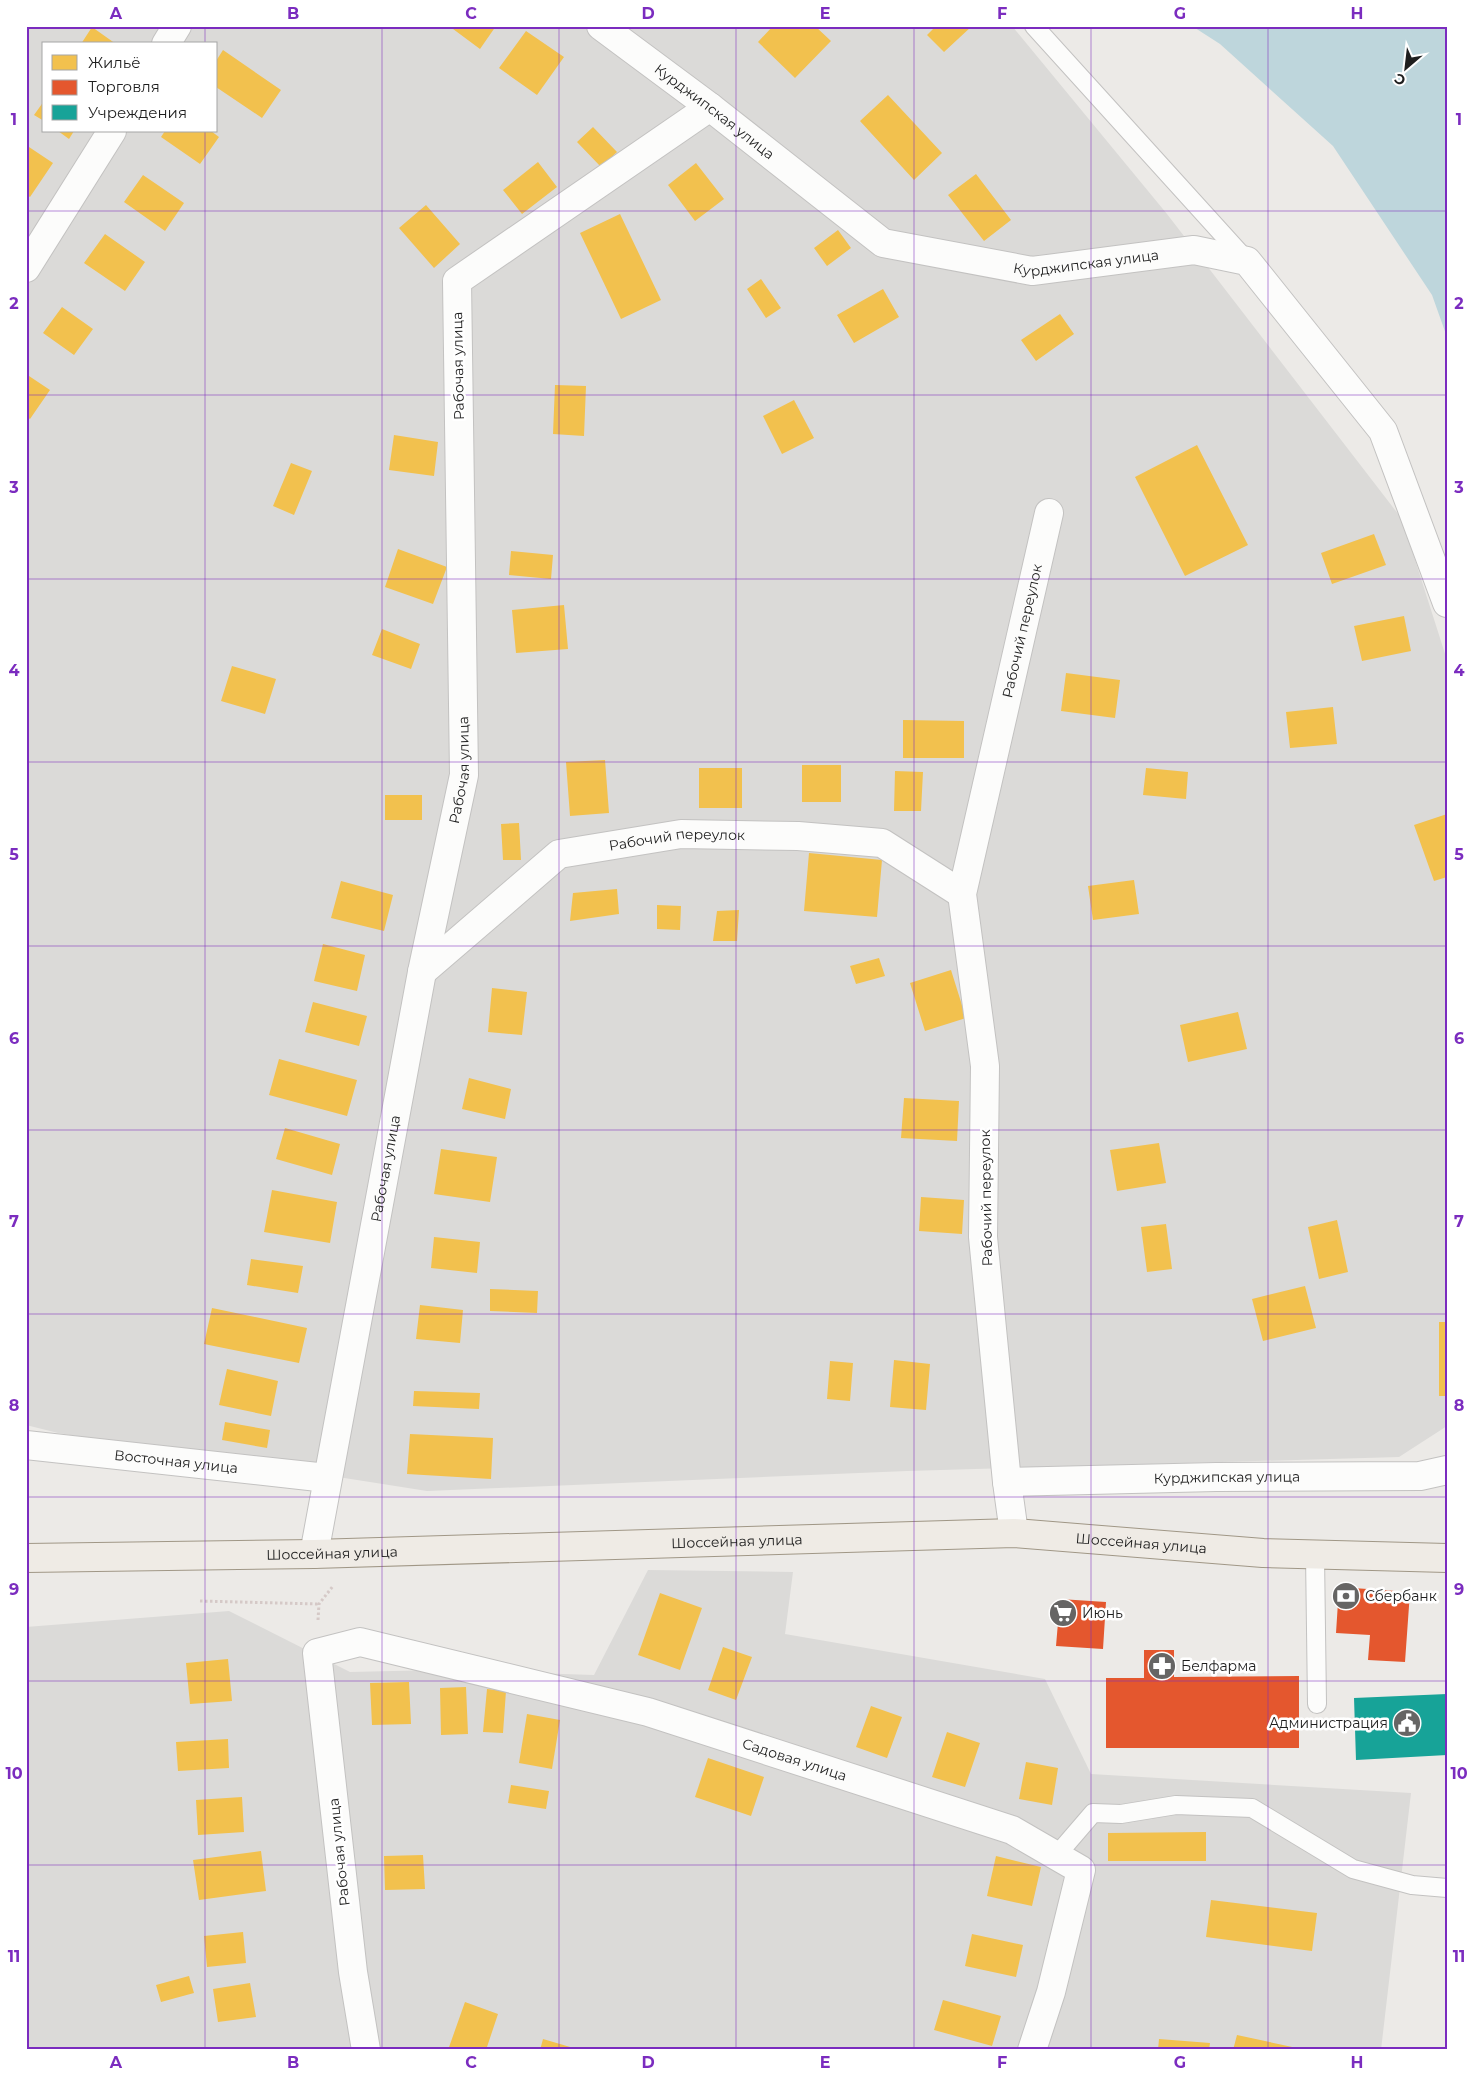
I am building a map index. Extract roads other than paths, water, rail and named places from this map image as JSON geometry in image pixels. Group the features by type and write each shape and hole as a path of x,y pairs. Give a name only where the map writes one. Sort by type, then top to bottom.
{"main road":[{"name":"Шоссейная улица","path":"26,1558 314,1554 1014,1533 1315,1555 1447,1558"}],"street":[{"path":"167,42 177,26"},
{"name":"Курджипская улица","path":"601,26 710,107 883,243 1032,270 1194,250 1247,261"},
{"name":"Рабочая улица","path":"314,1554 422,972 464,775 457,281 710,107"},
{"path":"26,268 111,132"},
{"path":"1247,261 1383,431 1447,603"},
{"name":"Рабочий переулок","path":"1014,1533 1007,1482 983,1237 985,1066 962,894 1049,513"},
{"name":"Рабочий переулок","path":"422,972 559,854 681,834 798,836 882,843 962,894"},
{"name":"Восточная улица","path":"26,1445 327,1478"},
{"name":"Курджипская улица","path":"1007,1482 1216,1477 1420,1476 1447,1470"},
{"name":"Садовая улица","path":"317,1653 360,1642 648,1712 1012,1830 1081,1870 1051,1992 1032,2050"},
{"name":"Рабочая улица","path":"317,1653 353,1972 366,2050"}],"lane":[{"path":"1034,26 1247,261"},
{"path":"1315,1555 1317,1704"},
{"path":"1056,1856 1093,1813 1121,1814 1176,1805 1252,1808 1353,1869 1412,1885 1447,1888"}],"water":[{"path":"1192,26 1447,26 1447,337 1432,295 1333,146 1220,44"}],"place":[{"name":"Сбербанк","path":"1346,1596"},
{"name":"Июнь","path":"1063,1613"},
{"name":"Белфарма","path":"1162,1666"},
{"name":"Администрация","path":"1407,1723"}]}
